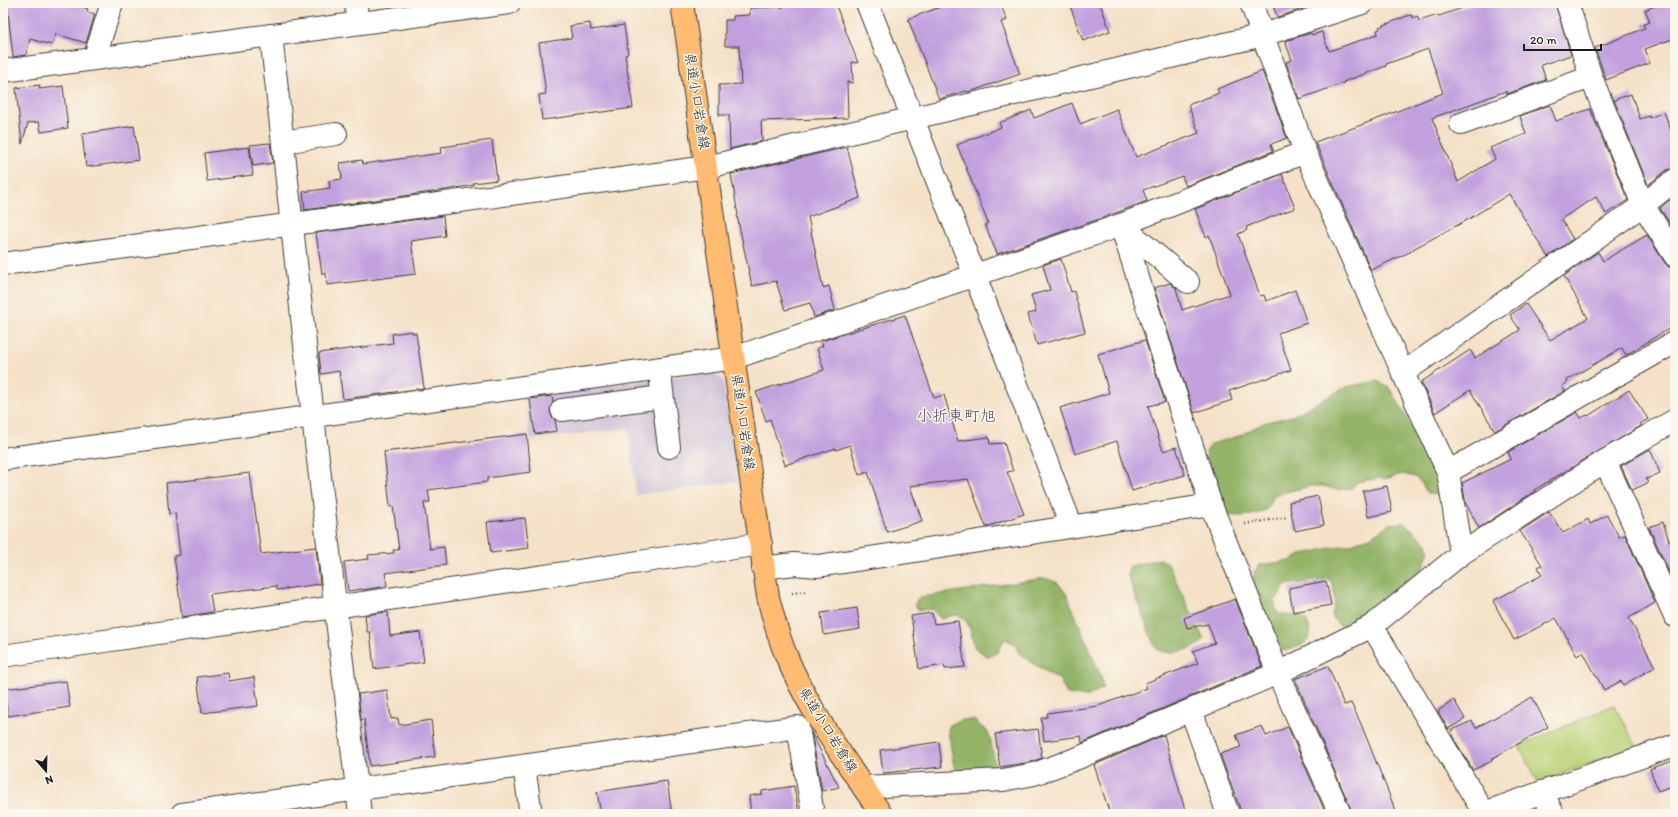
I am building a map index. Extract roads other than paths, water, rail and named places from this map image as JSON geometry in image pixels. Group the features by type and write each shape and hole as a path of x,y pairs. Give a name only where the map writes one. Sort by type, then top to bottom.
{"main road":[{"name":"県道小口岩倉線","path":"682,3 707,168 763,568 773,618 786,655 816,715 881,814"}],"street":[{"path":"94,59 112,3"},
{"path":"3,71 271,35 357,13 509,3"},
{"path":"867,3 976,276 1071,525"},
{"path":"1252,3 1305,152 1402,373 1448,472 1461,554"},
{"path":"3,264 707,168 1264,35 1329,8 1362,3"},
{"path":"1567,3 1591,76 1643,205 1675,256"},
{"path":"271,35 313,417 360,814"},
{"path":"1461,124 1591,76"},
{"path":"283,142 336,134"},
{"path":"3,459 734,358 1121,225 1305,152"},
{"path":"1402,373 1643,205 1675,180"},
{"path":"1121,225 1188,282"},
{"path":"1121,225 1211,505 1278,673 1340,814"},
{"path":"1448,472 1675,342"},
{"path":"659,369 669,447"},
{"path":"562,410 662,397"},
{"path":"863,787 1003,780 1034,774 1078,758 1278,673 1372,626 1461,554 1605,462 1675,420"},
{"path":"1605,462 1675,616"},
{"path":"763,568 794,564 818,566 1071,525 1211,505"},
{"path":"3,656 760,544"},
{"path":"1372,626 1482,813 1675,745"},
{"path":"1191,710 1228,814"},
{"path":"182,814 798,727 816,715"},
{"path":"798,727 813,814"},
{"path":"524,766 531,814"},
{"path":"1542,792 1553,814"}],"district":[{"name":"小折東町旭","path":"956,415"}]}
